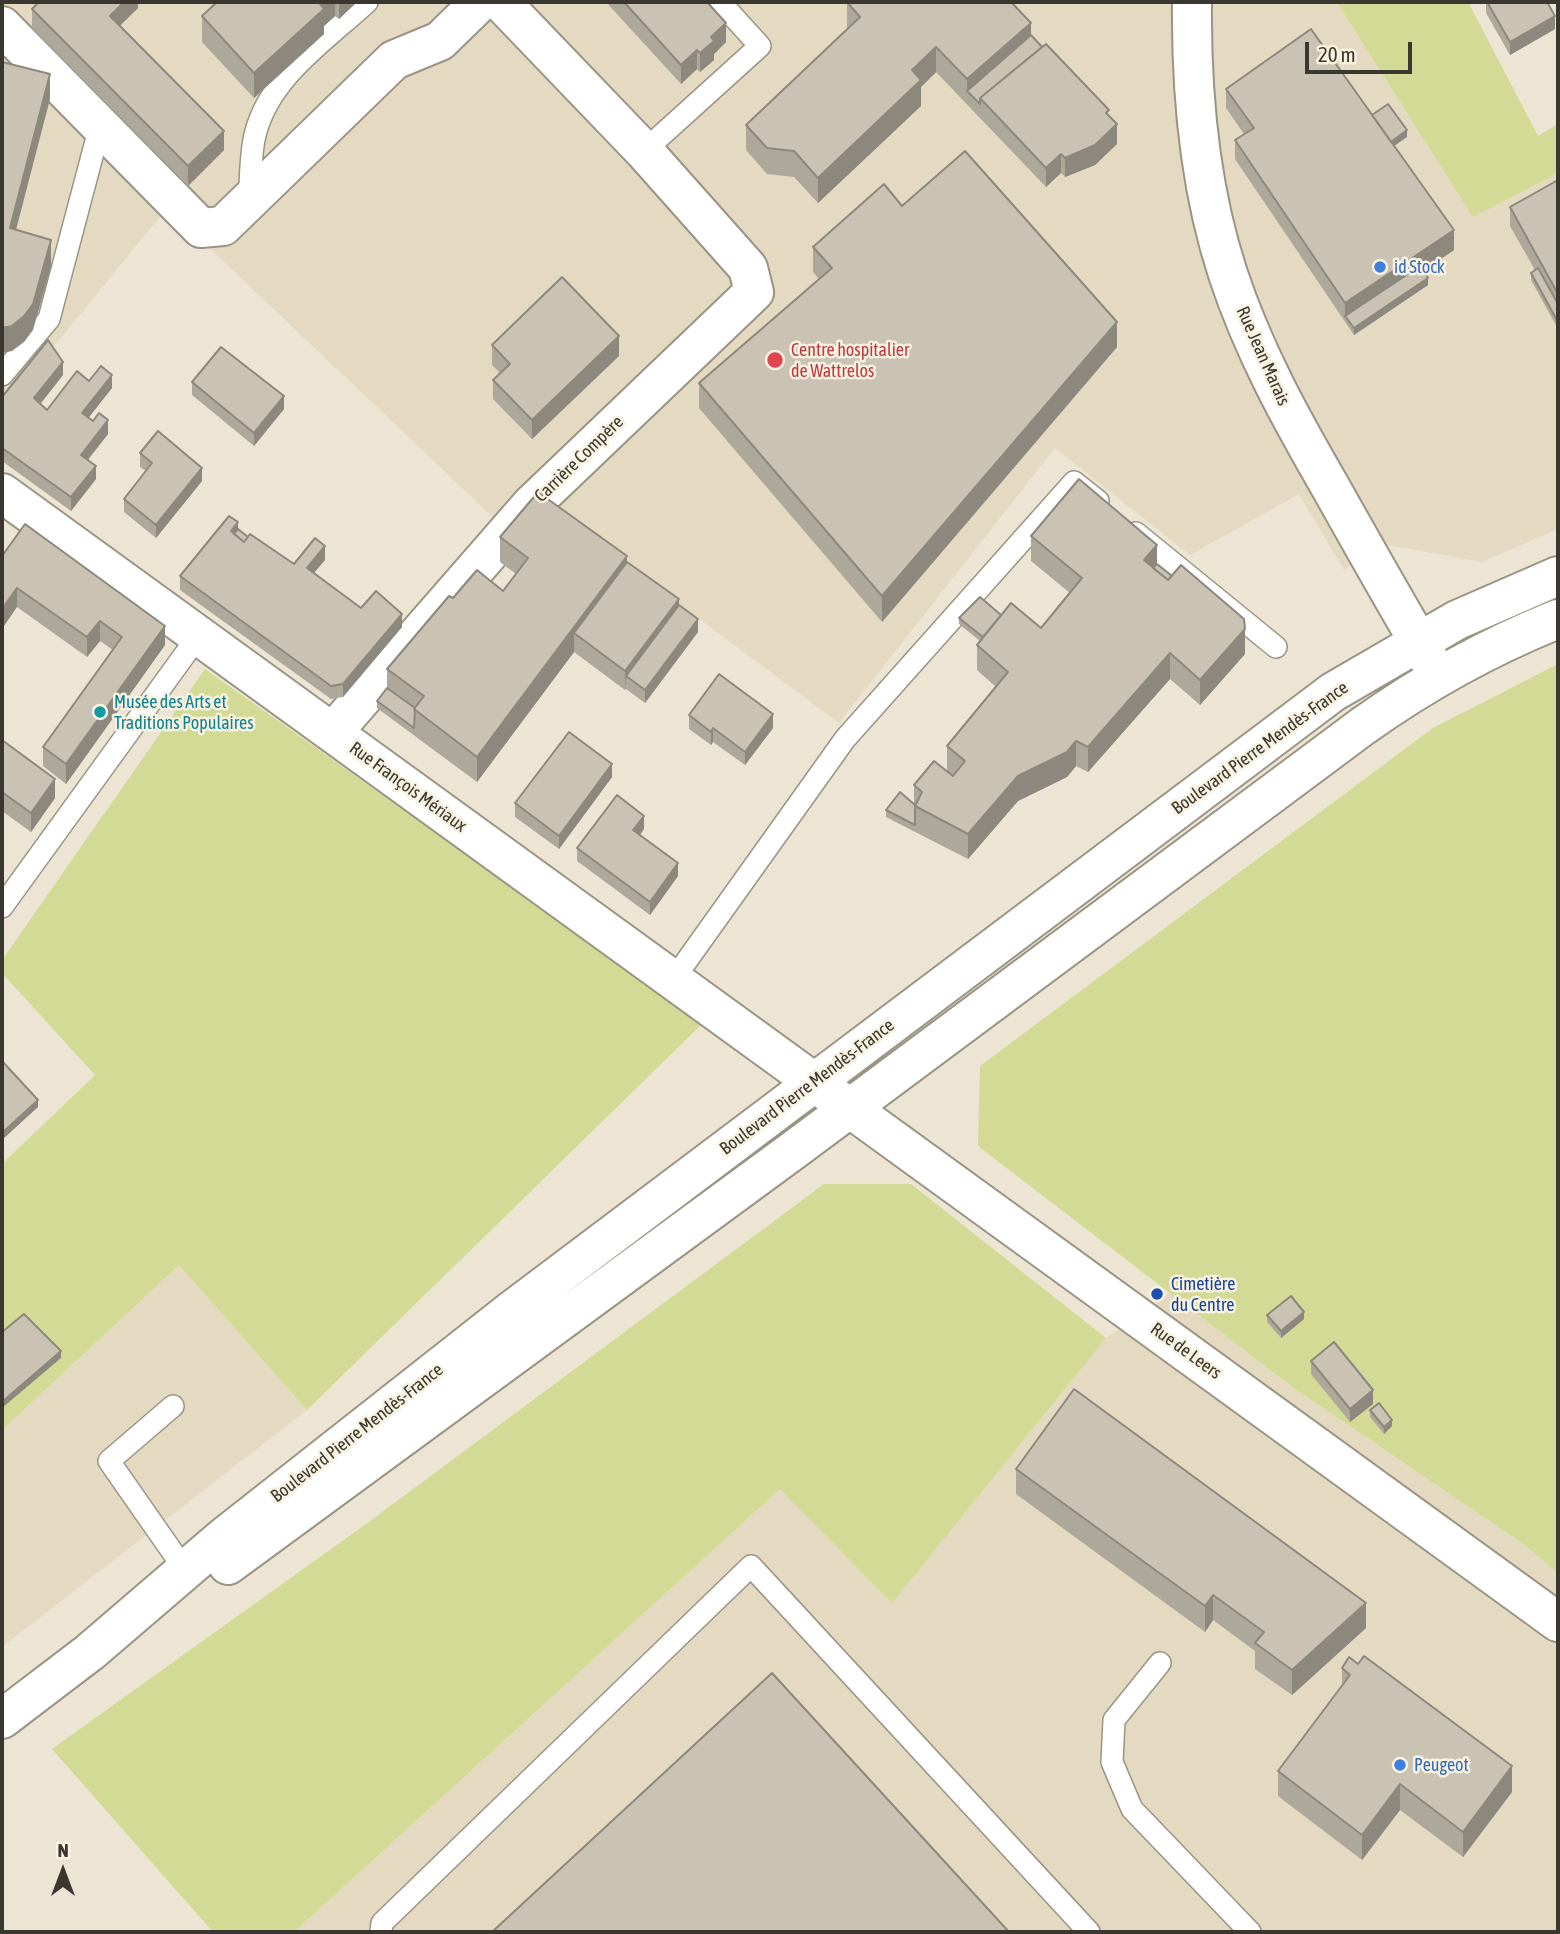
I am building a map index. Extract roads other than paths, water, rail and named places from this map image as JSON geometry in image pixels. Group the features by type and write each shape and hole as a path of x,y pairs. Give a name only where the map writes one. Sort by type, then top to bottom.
{"street":[{"path":"2,26 201,228 223,226 394,61 440,41 480,2"},
{"path":"501,2 644,151"},
{"name":"Rue Jean Marais","path":"1192,2 1193,64 1200,151 1227,273 1255,345 1288,412 1439,675"},
{"name":"Carrière Compère","path":"333,732 531,505 754,292 748,268 644,151"},
{"name":"Rue François Mériaux","path":"2,493 813,1082"},
{"name":"Boulevard Pierre Mendès-France","path":"191,1578 512,1311 1333,692 1418,640 1558,576"},
{"name":"Boulevard Pierre Mendès-France","path":"2,1719 191,1578 849,1108 1363,726 1439,675 1511,637 1558,619"},
{"name":"Rue de Leers","path":"813,1082 1558,1622"}],"lane":[{"path":"249,201 254,138 263,109 278,84 367,2"},
{"path":"644,151 760,46 720,2"},
{"path":"2,375 49,319 100,127"},
{"path":"673,980 845,739 1074,482 1276,647"},
{"path":"2,907 199,635"},
{"path":"173,1406 110,1461 191,1578"},
{"path":"382,1932 382,1923 751,1566 1089,1932"},
{"path":"1160,1663 1114,1720 1112,1762 1132,1809 1250,1932"}],"place":[{"name":"id Stock","path":"1380,267"},
{"name":"Centre hospitalier de Wattrelos","path":"775,360"},
{"name":"Musée des Arts et Traditions Populaires","path":"100,712"},
{"name":"Cimetière du Centre","path":"1157,1294"},
{"name":"Peugeot","path":"1400,1765"}]}
